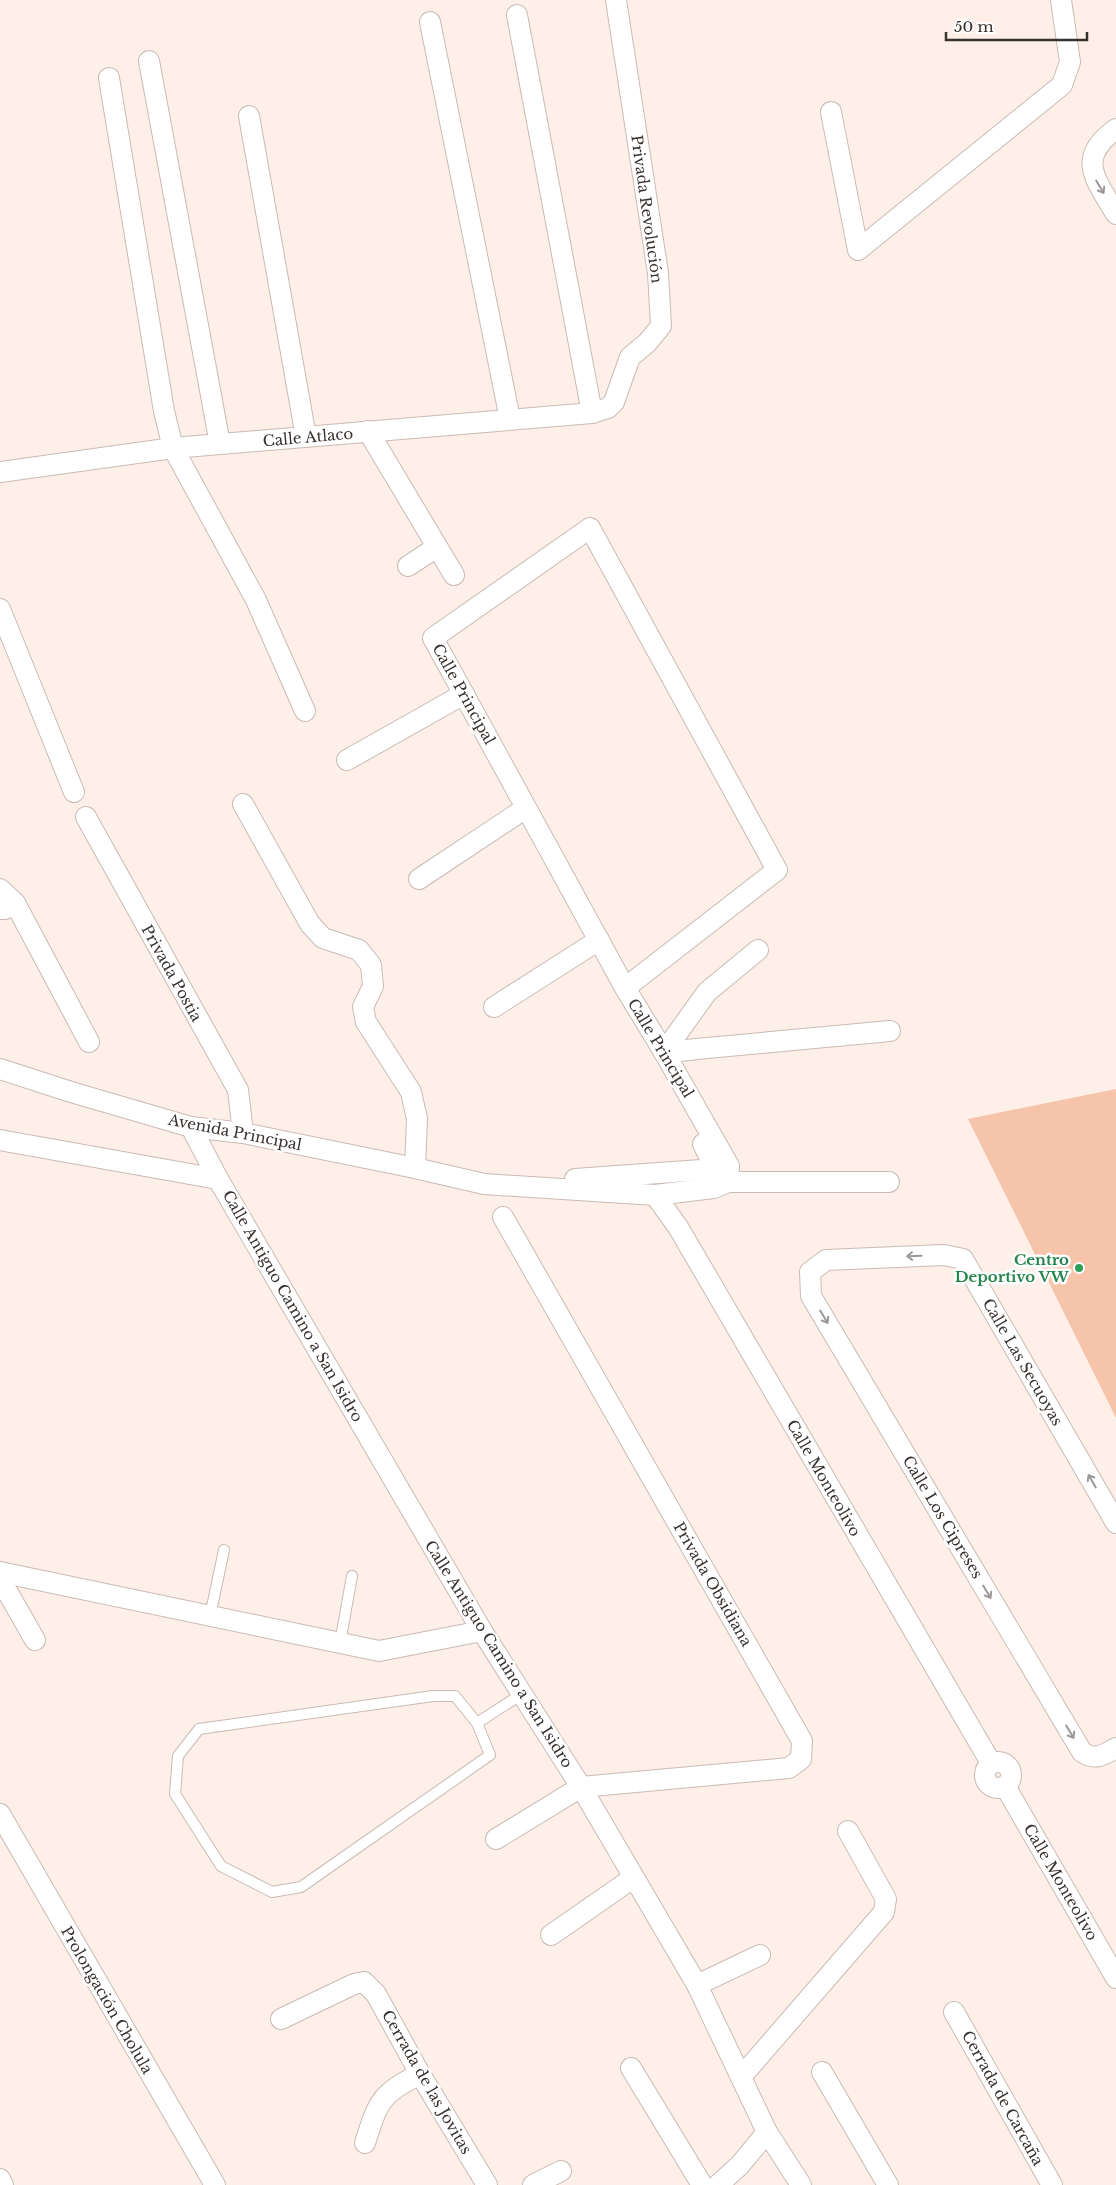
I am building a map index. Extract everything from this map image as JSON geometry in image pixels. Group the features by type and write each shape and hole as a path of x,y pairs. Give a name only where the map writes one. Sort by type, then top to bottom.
{"street":[{"name":"Privada Revolución","path":"614,402 630,357 647,343 661,326 658,273 616,0"},
{"path":"831,112 858,250 1062,85 1070,62 1061,0"},
{"path":"517,15 592,413"},
{"path":"430,22 510,419"},
{"path":"149,61 220,444"},
{"path":"109,78 164,411 173,448 256,600 305,711"},
{"path":"249,116 306,437"},
{"path":"1116,129 1107,135 1091,158 1093,176 1116,214"},
{"name":"Calle Atlaco","path":"0,472 173,448 592,413 608,408 614,402"},
{"path":"368,431 454,575"},
{"name":"Calle Principal","path":"625,988 778,870 590,528 432,638 526,808 596,942 664,1052 729,1166 728,1182"},
{"path":"408,566 437,547"},
{"path":"0,609 74,792"},
{"path":"347,760 464,694"},
{"path":"243,804 310,924 323,938 359,950 371,965 373,986 363,1007 366,1022 411,1092 417,1118 414,1168 484,1184 656,1195 714,1188 728,1182 889,1182"},
{"path":"419,879 526,808"},
{"name":"Privada Postia","path":"86,817 238,1090 243,1134"},
{"path":"0,889 8,906 89,1042"},
{"path":"494,1007 596,942 685,1104 715,1169 575,1179"},
{"path":"664,1052 707,992 758,950"},
{"path":"664,1052 890,1031"},
{"path":"664,1052 691,1050"},
{"name":"Avenida Principal","path":"0,1069 191,1127 243,1134 414,1168"},
{"name":"Calle Antiguo Camino a San Isidro","path":"191,1127 218,1179 482,1631 581,1787 697,1986 767,2132 801,2185"},
{"path":"0,1140 218,1179"},
{"name":"Calle Monteolivo","path":"656,1195 678,1227 991,1763 984,1772 986,1782 995,1788 1005,1786 1116,1978"},
{"name":"Privada Obsidiana","path":"504,1217 802,1742 801,1759 788,1768 581,1787"},
{"name":"Calle Las Secuoyas","path":"810,1272 826,1260 944,1255 963,1259 1116,1523"},
{"name":"Calle Los Cipreses","path":"810,1272 811,1296 1082,1752 1089,1757 1099,1758 1116,1748"},
{"path":"0,1572 379,1651 482,1631"},
{"path":"0,1579 35,1640"},
{"path":"496,1839 581,1787"},
{"name":"Prolongación Cholula","path":"0,1814 215,2185"},
{"path":"741,2077 884,1912 886,1899 848,1830"},
{"path":"551,1935 633,1878"},
{"path":"697,1986 760,1955"},
{"name":"Cerrada de las Jovitas","path":"281,2020 354,1984 364,1982 376,1994 420,2074 487,2185"},
{"name":"Cerrada de Carcaña","path":"954,2012 1052,2185"},
{"path":"631,2068 702,2185"},
{"path":"822,2072 888,2185"},
{"path":"365,2143 377,2107 396,2086 420,2074"},
{"path":"718,2185 740,2165 767,2132"},
{"path":"532,2185 561,2170"},
{"path":"0,2179 3,2185"}],"lane":[{"path":"210,1616 224,1550"},
{"path":"340,1643 352,1576"},
{"path":"477,1723 522,1694"},
{"path":"433,1696 455,1696 477,1723 490,1755 301,1886 272,1892 221,1866 175,1794 178,1756 199,1729 433,1696"}],"shaded area":[{"name":"Centro Deportivo VW","path":"1116,1089 1116,1418 968,1119"}],"place":[{"name":"Centro Deportivo VW","path":"1079,1268"}]}
